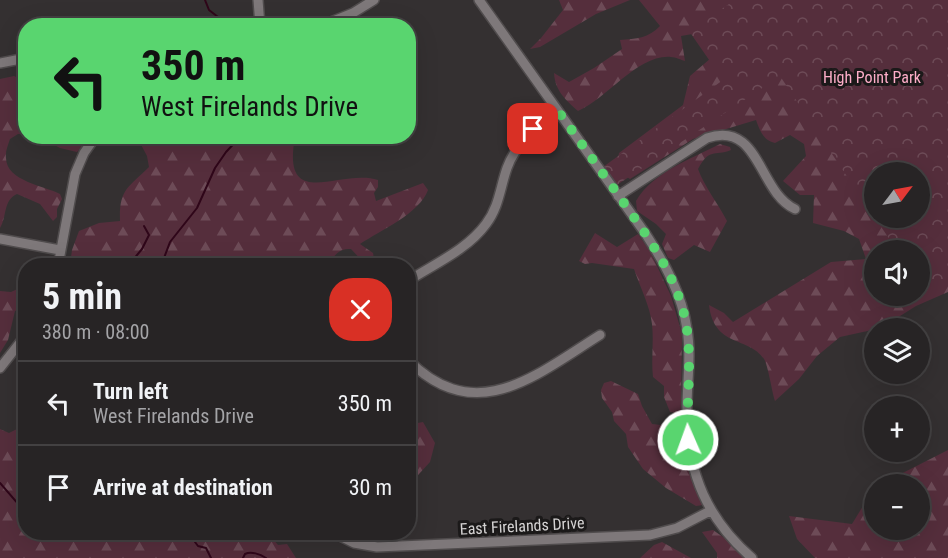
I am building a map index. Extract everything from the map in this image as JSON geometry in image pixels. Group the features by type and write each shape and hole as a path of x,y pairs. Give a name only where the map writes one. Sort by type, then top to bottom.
{"street":[{"path":"258,0 259,18"},
{"path":"341,18 374,0"},
{"path":"479,0 667,269 682,307 689,349 688,440 695,473 710,511 736,543 752,558"},
{"path":"0,63 18,60"},
{"path":"416,276 461,248 477,234 497,205 506,170 517,147 533,129 558,111"},
{"path":"618,196 707,138 724,134 736,137 746,145 783,202 795,209"},
{"path":"59,258 75,174 90,144"},
{"path":"0,239 60,249"},
{"path":"416,367 428,378 443,386 468,392 496,392 526,381 600,335"},
{"path":"0,368 18,345"},
{"name":"East Firelands Drive","path":"348,540 380,547 650,535 680,527 710,511"}],"green space":[{"path":"559,0 630,0 596,14 540,47 530,49 563,10"},
{"path":"639,0 934,0 948,14 948,292 930,300 930,240 864,240 864,253 859,239 844,231 813,223 814,195 800,195 783,181 806,156 804,144 790,135 775,143 771,142 762,134 756,120 693,139 630,179 616,170 619,153 683,105 690,76 711,58 698,33 681,36 685,61 671,57 647,62 601,97 578,111 559,90 554,73 569,82 622,49 620,40 637,38 660,26"},
{"name":"High Point Park","path":"735,0 948,0 948,277 930,289 930,240 890,240 882,228 930,228 930,162 864,162 864,202 780,76 617,185 603,167 723,80 689,31"},
{"path":"14,76 18,78 18,134 10,139 6,153 8,166 12,172 27,182 60,194 62,199 57,209 57,217 53,221 40,204 17,194 7,204 0,228 0,79"},
{"path":"53,144 84,144 77,152"},
{"path":"141,144 294,144 293,160 297,174 305,181 363,178 378,180 378,187 374,193 376,201 423,183 428,190 417,207 360,244 373,253 374,258 359,258 351,249 345,249 333,258 71,258 79,231 99,223 120,221 123,195 149,167 147,156"},
{"path":"720,144 730,147 731,150 709,155 698,169 727,221 710,252 694,245 674,260 668,258 662,244 666,234 637,211 636,201 643,191 662,174"},
{"path":"595,233 617,247 638,234 650,251 671,296 682,334 681,414 670,412 664,397 664,386 653,377 651,317 634,269 585,264 579,261"},
{"path":"864,259 864,306 916,306 897,318 864,318 864,332 840,337 817,356 799,379 775,401 764,359 750,347 725,335 712,319 709,305 724,313 733,322 831,262"},
{"path":"18,289 18,310 15,311 8,340 0,353 0,291 11,292"},
{"path":"611,381 638,394 652,424 670,426 682,422 683,443 688,465 703,505 696,506 666,488 643,469 628,447 626,434 614,421 612,412 602,398 601,390 604,383"},
{"path":"423,422 435,443 430,462 416,477 416,423"},
{"path":"18,428 18,540 274,540 278,545 287,544 296,558 0,558 0,429 9,433"},
{"path":"948,450 948,558 815,558 797,539 789,516 852,524 864,504 864,540 930,540 930,474 901,474 924,462 930,462 930,459"},
{"path":"713,530 733,544 747,558 717,558 717,553 702,532"},
{"path":"662,542 691,558 640,558 654,545"}],"waterway":[{"path":"205,0 209,10 219,18"},
{"path":"164,258 170,242 197,208 215,168 234,144"},
{"path":"135,258 149,235 144,226"},
{"path":"0,483 18,504"},
{"path":"195,540 198,546 206,548 211,558"},
{"path":"243,558 245,554 250,553 266,558"}],"route":[{"path":"533,129 558,111 645,233 667,269 682,307 687,329 689,349 688,440"}]}
